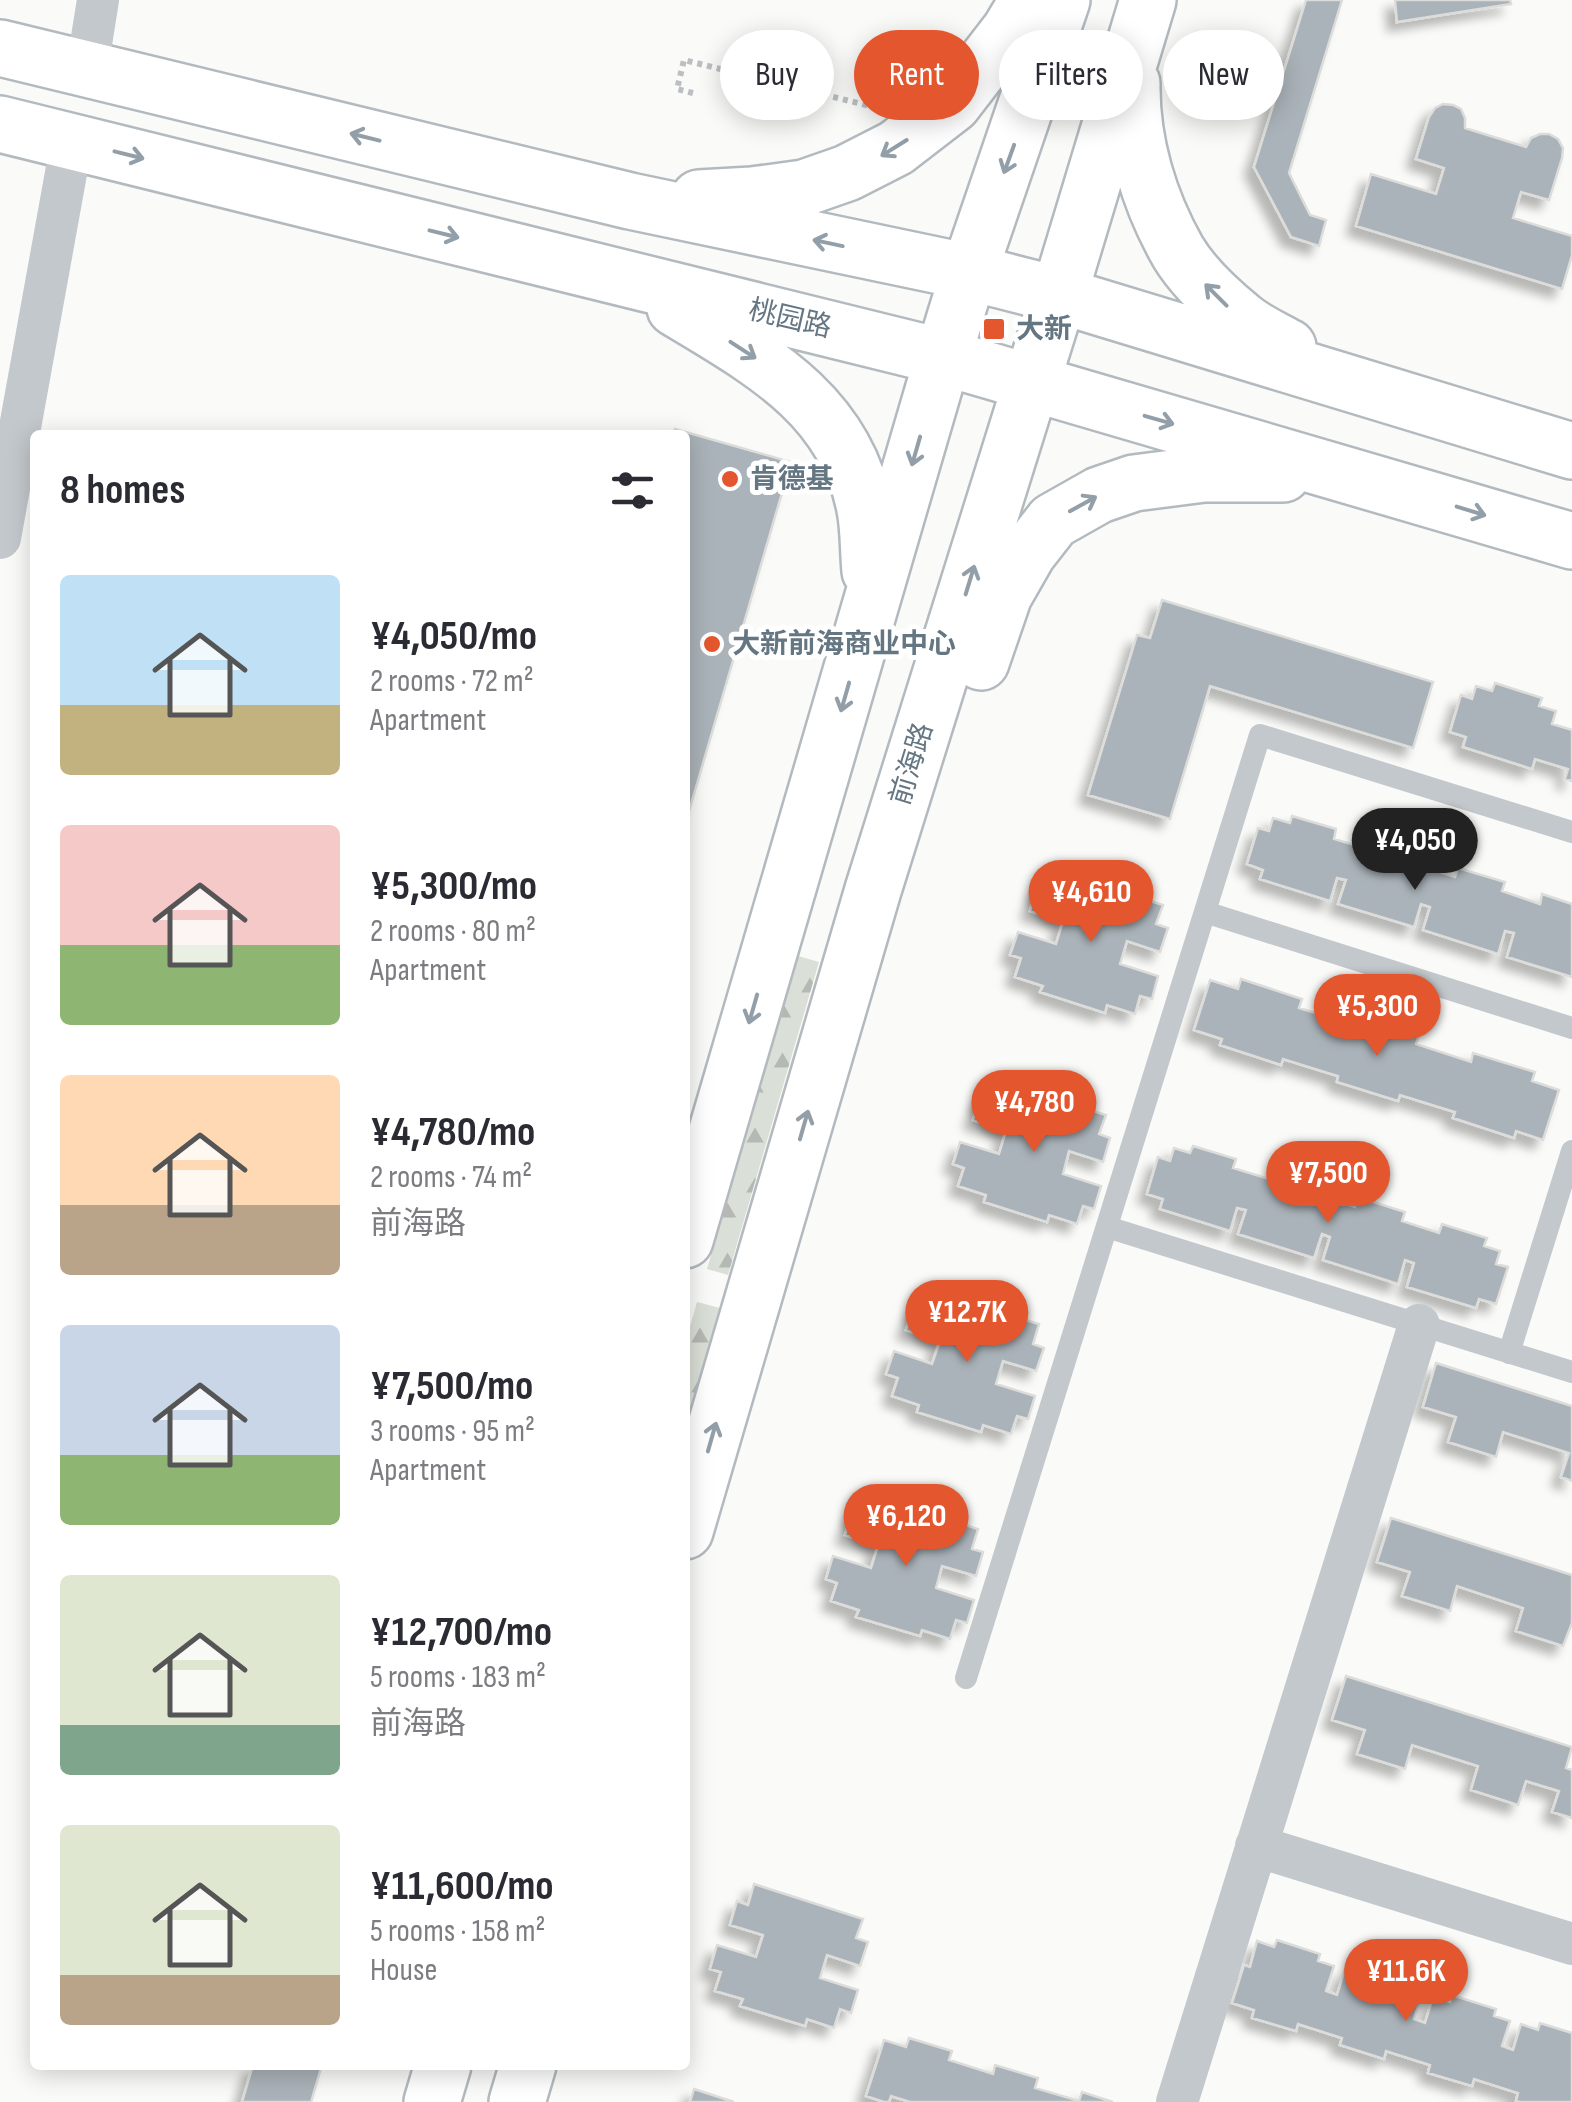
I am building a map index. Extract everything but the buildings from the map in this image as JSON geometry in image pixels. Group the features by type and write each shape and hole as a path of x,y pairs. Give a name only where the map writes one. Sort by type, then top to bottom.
{"main road":[{"path":"630,201 752,195 804,188 864,165 896,148 953,104 1028,0"},
{"path":"690,1223 943,357 1062,0"},
{"path":"1140,24 1131,104 1138,151 1156,208 1180,255 1244,322 1307,358 1389,396"},
{"name":"前海路","path":"690,1513 873,890 1060,295 1140,24"},
{"path":"0,48 630,201 970,272 1060,295 1572,451"},
{"name":"桃园路","path":"0,124 943,357 1572,542"},
{"path":"630,281 790,382 826,421 854,472 865,510 872,604"},
{"path":"873,890 963,712 1004,595 1053,520 1099,495 1134,483 1204,474 1280,474 1371,482"},
{"path":"432,2102 441,2070"},
{"path":"517,2102 527,2070"}],"street":[{"path":"87,69 98,0"},
{"path":"0,538 72,140"},
{"path":"1177,2102 1419,1325"},
{"path":"1256,1846 1572,1944"}],"lane":[{"path":"966,1678 1260,734 1572,832"},
{"path":"1204,912 1572,1028"},
{"path":"1509,1353 1572,1151"},
{"path":"1107,1227 1572,1372"}],"path":[{"path":"694,94 677,89 684,60 854,102"}],"green space":[{"path":"798,956 819,962 728,1275 707,1269"},
{"path":"697,1302 720,1308 690,1411 690,1326"}],"place":[{"name":"大新","path":"994,329"},
{"name":"肯德基","path":"730,479"},
{"name":"大新前海商业中心","path":"712,644"}]}
